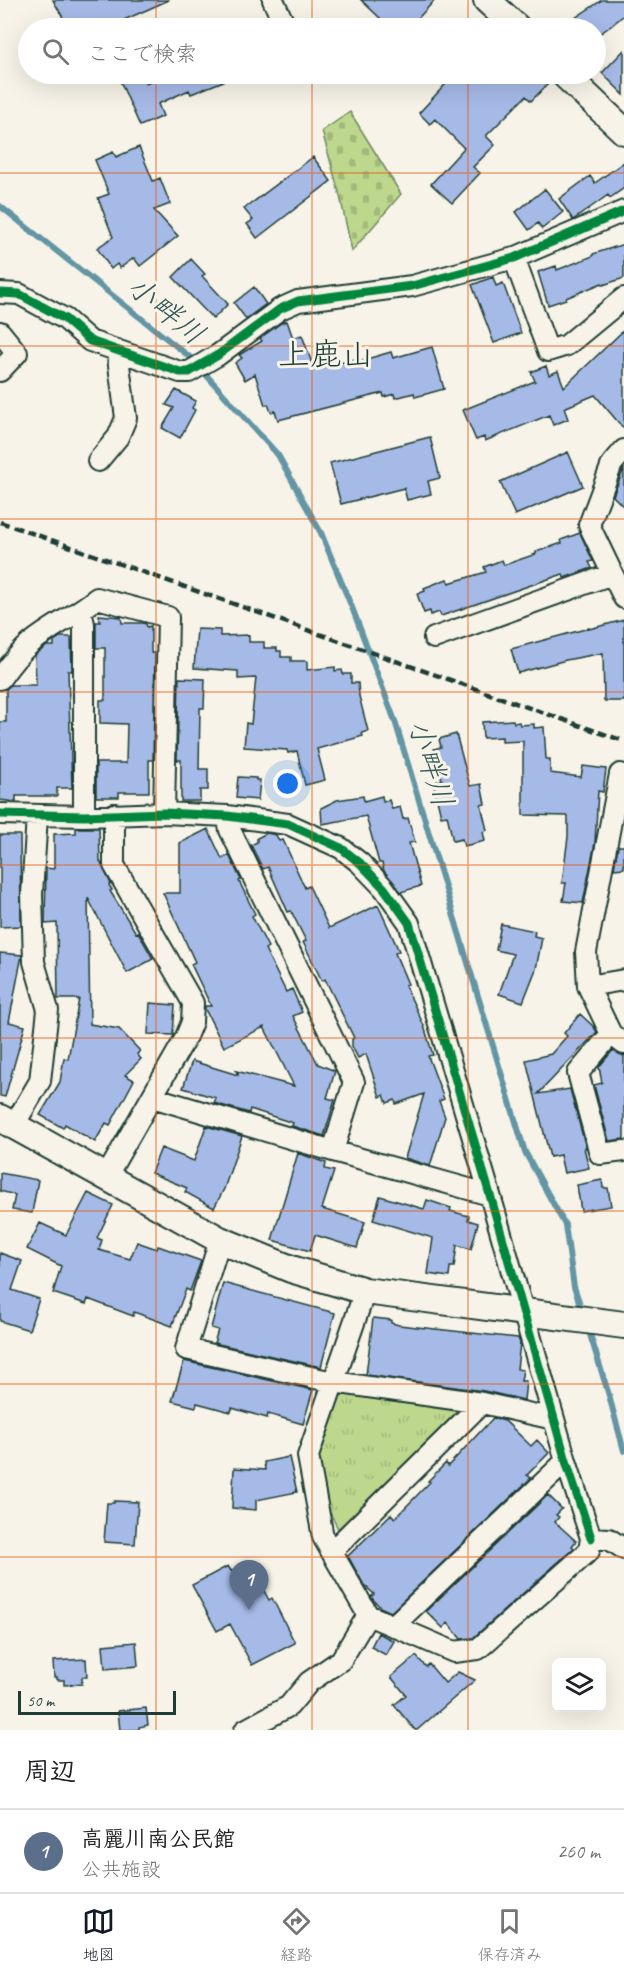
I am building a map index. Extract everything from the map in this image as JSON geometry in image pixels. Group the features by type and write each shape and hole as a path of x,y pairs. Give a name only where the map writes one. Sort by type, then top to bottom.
{"street":[{"path":"273,0 281,18"},
{"path":"486,0 506,18"},
{"path":"575,84 624,131"},
{"path":"0,292 19,294 65,319 90,341 180,372 189,372 280,309 298,301 412,286 514,258 624,211"},
{"path":"514,258 549,351 567,345 624,298"},
{"path":"0,332 17,353 0,371"},
{"path":"98,461 118,437 126,418 117,350"},
{"path":"624,450 612,464 589,525 624,598"},
{"path":"434,638 612,574"},
{"path":"0,679 11,662 30,644 97,598 168,617 164,813"},
{"path":"81,611 84,624 84,816"},
{"path":"624,775 620,774 586,952 588,986 618,1039 578,1073 600,1154 624,1151"},
{"path":"0,814 84,816 164,813 227,816 288,824 341,848 360,863 384,888 409,923 490,1195 530,1312 554,1419 591,1538 589,1551 478,1648 454,1652 368,1615 323,1537 308,1455 365,1291"},
{"path":"106,1177 153,1097 192,1023 193,1003 114,865 114,814"},
{"path":"37,816 32,894 34,962 48,1010 40,1081 7,1121 220,1240 291,1269 365,1291 624,1324"},
{"path":"227,816 230,830 354,1082 333,1151"},
{"path":"588,986 624,980"},
{"path":"153,1097 490,1195"},
{"path":"220,1240 186,1349 333,1382 482,1403 554,1419"},
{"path":"332,1551 482,1403"},
{"path":"393,1626 566,1461"},
{"path":"591,1538 609,1539 624,1548"},
{"path":"245,1730 289,1706 309,1682 340,1660 368,1615"}],"green space":[{"path":"350,112 401,194 352,251 322,131"},
{"path":"340,1394 458,1411 338,1529 325,1502 318,1453"}],"building":[{"path":"53,0 169,0 128,18 63,18"},
{"path":"361,0 435,0 418,18 380,18"},
{"path":"602,0 624,0 624,15 606,29 606,18 575,18"},
{"path":"624,50 624,95 606,77 606,69"},
{"path":"121,84 216,84 191,94 189,90 158,104 163,116 140,126"},
{"path":"446,84 547,85 531,101 526,96 486,136 495,145 473,167 480,173 452,203 431,184 464,148 435,119 430,124 419,113"},
{"path":"139,147 153,181 160,178 170,204 154,210 178,236 140,266 134,258 120,268 117,264 111,269 97,248 113,237 98,198 109,194 95,160 113,152 116,157"},
{"path":"313,157 331,181 257,238 247,224 253,220 244,209"},
{"path":"624,162 624,188 610,198 608,195 573,220 559,199 590,176 595,183"},
{"path":"545,189 563,212 542,229 538,223 529,230 516,212"},
{"path":"624,244 624,278 603,285 602,283 548,305 538,272 556,266 557,270 593,256 593,254"},
{"path":"191,259 205,274 202,276 228,304 213,319 173,277"},
{"path":"493,277 496,286 503,283 521,333 494,343 472,285"},
{"path":"254,287 266,304 246,319 234,303"},
{"path":"287,321 293,338 302,335 314,369 360,358 360,361 391,352 393,358 432,347 444,389 415,397 414,393 395,398 394,394 384,397 383,393 278,420 275,411 271,412 268,404 265,405 255,374 245,380 235,363 242,358 239,355 262,341 260,338"},
{"path":"624,330 624,429 595,395 564,408 568,419 553,425 549,415 485,441 484,437 476,440 463,410 535,381 531,372 546,366 549,375 558,371 564,387"},
{"path":"176,390 196,401 192,408 195,410 180,438 162,428 174,408 166,405"},
{"path":"430,437 440,478 428,481 431,494 407,500 404,488 341,504 330,463"},
{"path":"568,452 583,486 515,515 500,482"},
{"path":"624,468 624,507 613,496"},
{"path":"580,533 593,561 589,562 592,568 564,578 563,574 441,616 439,612 431,615 430,611 424,613 417,594 425,591 424,588 447,579 449,583 486,572 484,567 502,560 504,565 536,554 536,552 562,543 561,540"},
{"path":"99,615 121,617 122,623 143,623 147,627 151,626 151,653 155,653 153,760 149,760 149,792 119,792 119,797 96,797 96,763 126,763 127,724 100,723 100,700 105,700 105,648 96,648 96,622 100,622"},
{"path":"624,620 624,701 604,701 603,653 518,673 511,649"},
{"path":"197,629 220,630 220,636 249,635 249,642 264,642 264,648 277,648 277,651 281,651 281,657 291,657 291,661 307,661 307,670 335,667 335,671 342,670 343,674 351,674 351,683 358,683 368,731 362,733 363,736 317,749 325,780 305,785 297,751 288,753 287,750 244,747 246,723 251,724 256,678 238,679 238,671 194,668"},
{"path":"60,637 71,637 72,671 68,671 72,788 57,788 57,796 16,796 16,802 0,800 0,722 6,722 6,689 11,685 36,685 35,655 47,646 54,646 54,641"},
{"path":"179,678 205,679 204,708 200,708 199,769 208,769 208,790 200,790 200,801 181,801 181,760 177,760"},
{"path":"513,720 514,723 519,722 520,725 534,724 534,728 544,727 546,759 550,759 550,773 581,777 583,766 606,769 603,792 598,791 595,843 583,903 563,901 566,883 562,883 568,837 568,816 523,815 523,741 502,742 502,737 483,738 482,722"},
{"path":"456,734 470,786 481,784 485,804 481,805 487,830 483,832 485,841 464,846 462,839 453,841 447,815 441,816 433,782 442,780 434,749 441,747 439,739"},
{"path":"238,777 260,780 258,800 236,798"},
{"path":"363,796 364,801 382,796 383,802 389,800 392,809 400,807 403,819 408,818 415,842 409,843 421,886 401,892 384,871 382,863 379,863 366,816 322,824 321,808 337,800"},
{"path":"76,828 99,828 100,861 111,884 109,885 112,890 110,891 153,959 127,973 88,898 90,1024 119,1029 140,1051 137,1054 141,1059 125,1075 134,1080 110,1125 106,1123 95,1142 65,1124 63,1128 40,1115 60,1082 64,1058 68,1059 79,999 58,999 57,923 45,924 46,868 54,869 54,834 76,833"},
{"path":"208,829 222,859 229,855 241,880 239,881 255,914 252,916 268,947 265,949 286,992 292,989 302,1012 293,1016 318,1064 335,1071 327,1098 335,1100 324,1136 250,1109 249,1113 214,1103 216,1098 183,1088 192,1061 238,1075 236,1071 294,1086 264,1027 224,1047 205,1009 205,1006 211,1006 191,964 195,962 163,893 180,893 180,843"},
{"path":"267,833 276,835 279,841 283,840 305,888 309,886 329,928 378,905 399,951 395,953 408,984 405,985 424,1026 433,1055 428,1056 444,1099 439,1101 445,1117 430,1166 405,1158 424,1094 396,1104 395,1100 387,1103 384,1095 380,1097 366,1054 358,1058 352,1046 354,1038 325,979 322,981 291,911 288,912 268,867 263,869 251,845 257,842 257,838"},
{"path":"0,835 20,835 21,926 0,927"},
{"path":"618,846 624,846 624,868 614,869"},
{"path":"501,924 535,931 534,936 542,938 536,969 523,1002 499,994 513,954 496,950"},
{"path":"0,953 22,955 9,1022 25,1026 5,1097 0,1096"},
{"path":"150,1003 175,1005 173,1035 148,1034"},
{"path":"580,1014 597,1032 538,1094 570,1089 589,1168 564,1173 560,1155 550,1157 526,1060 551,1054 567,1036 564,1033"},
{"path":"613,1050 624,1056 624,1139 609,1141 594,1085 602,1083 599,1067"},
{"path":"206,1126 242,1136 224,1189 214,1208 185,1192 187,1188 151,1173 161,1148 194,1161"},
{"path":"298,1153 326,1163 325,1169 334,1171 322,1209 365,1222 357,1248 315,1235 310,1251 272,1240"},
{"path":"0,1173 38,1180 32,1213 12,1210 15,1195 0,1191"},
{"path":"602,1180 603,1188 608,1188 611,1206 581,1211 577,1185"},
{"path":"88,1193 113,1205 97,1238 102,1240 99,1250 130,1259 137,1242 157,1249 158,1246 201,1261 190,1291 186,1289 172,1326 134,1312 133,1316 88,1299 86,1304 53,1293 61,1266 27,1249 40,1223 66,1235"},
{"path":"380,1196 424,1209 427,1200 451,1208 450,1211 469,1216 468,1220 478,1223 471,1249 457,1245 454,1267 450,1267 449,1277 428,1274 433,1238 373,1220"},
{"path":"0,1253 22,1261 12,1290 39,1299 29,1330 0,1321"},
{"path":"223,1283 335,1313 321,1367 214,1343 218,1330 211,1328"},
{"path":"373,1318 391,1320 391,1323 399,1325 518,1338 520,1343 517,1369 523,1370 521,1381 526,1381 524,1400 484,1391 366,1375"},
{"path":"184,1361 313,1390 303,1424 268,1414 267,1418 232,1408 231,1412 197,1403 196,1407 172,1401"},
{"path":"493,1418 505,1421 531,1446 537,1440 549,1453 527,1475 531,1478 391,1612 380,1607 371,1597 374,1594 364,1585 348,1556 391,1514 395,1518 430,1482 428,1481 446,1463 448,1466"},
{"path":"289,1457 297,1492 256,1500 256,1510 232,1508 234,1468 265,1470 264,1462"},
{"path":"548,1495 562,1509 556,1515 559,1517 555,1522 576,1541 572,1546 574,1548 473,1638 461,1639 448,1623 443,1628 426,1611"},
{"path":"114,1501 138,1502 135,1544 104,1542 107,1503 114,1503"},
{"path":"248,1562 269,1600 272,1598 295,1643 252,1665 230,1624 217,1631 192,1585 228,1566 231,1571"},
{"path":"378,1633 394,1641 386,1655 371,1647"},
{"path":"136,1642 138,1666 105,1669 103,1645"},
{"path":"416,1656 426,1667 429,1664 445,1683 458,1672 475,1680 415,1730 394,1705 406,1695 391,1677"},
{"path":"86,1659 87,1677 82,1677 82,1684 64,1685 64,1680 57,1680 57,1677 54,1677 53,1661"},
{"path":"146,1708 148,1725 139,1727 139,1730 120,1730 118,1711"}],"waterway":[{"name":"小畔川","path":"0,206 191,358 278,455 321,533 395,721 525,1152 565,1225 574,1287 583,1313"},
{"name":"小畔川","path":"587,1325 624,1451"}],"railway":[{"path":"0,522 624,741"}],"cycle path":[{"path":"0,293 19,294 65,319 90,341 180,372 189,372 218,355 280,309 298,301 412,286 514,258 624,211"},
{"path":"0,814 84,816 164,813 227,816 288,824 341,848 360,863 384,888 409,923 566,1461 591,1538"}],"place":[{"name":"高麗川南公民館","path":"249,1610"}],"district":[{"name":"上鹿山","path":"326,354"}]}
